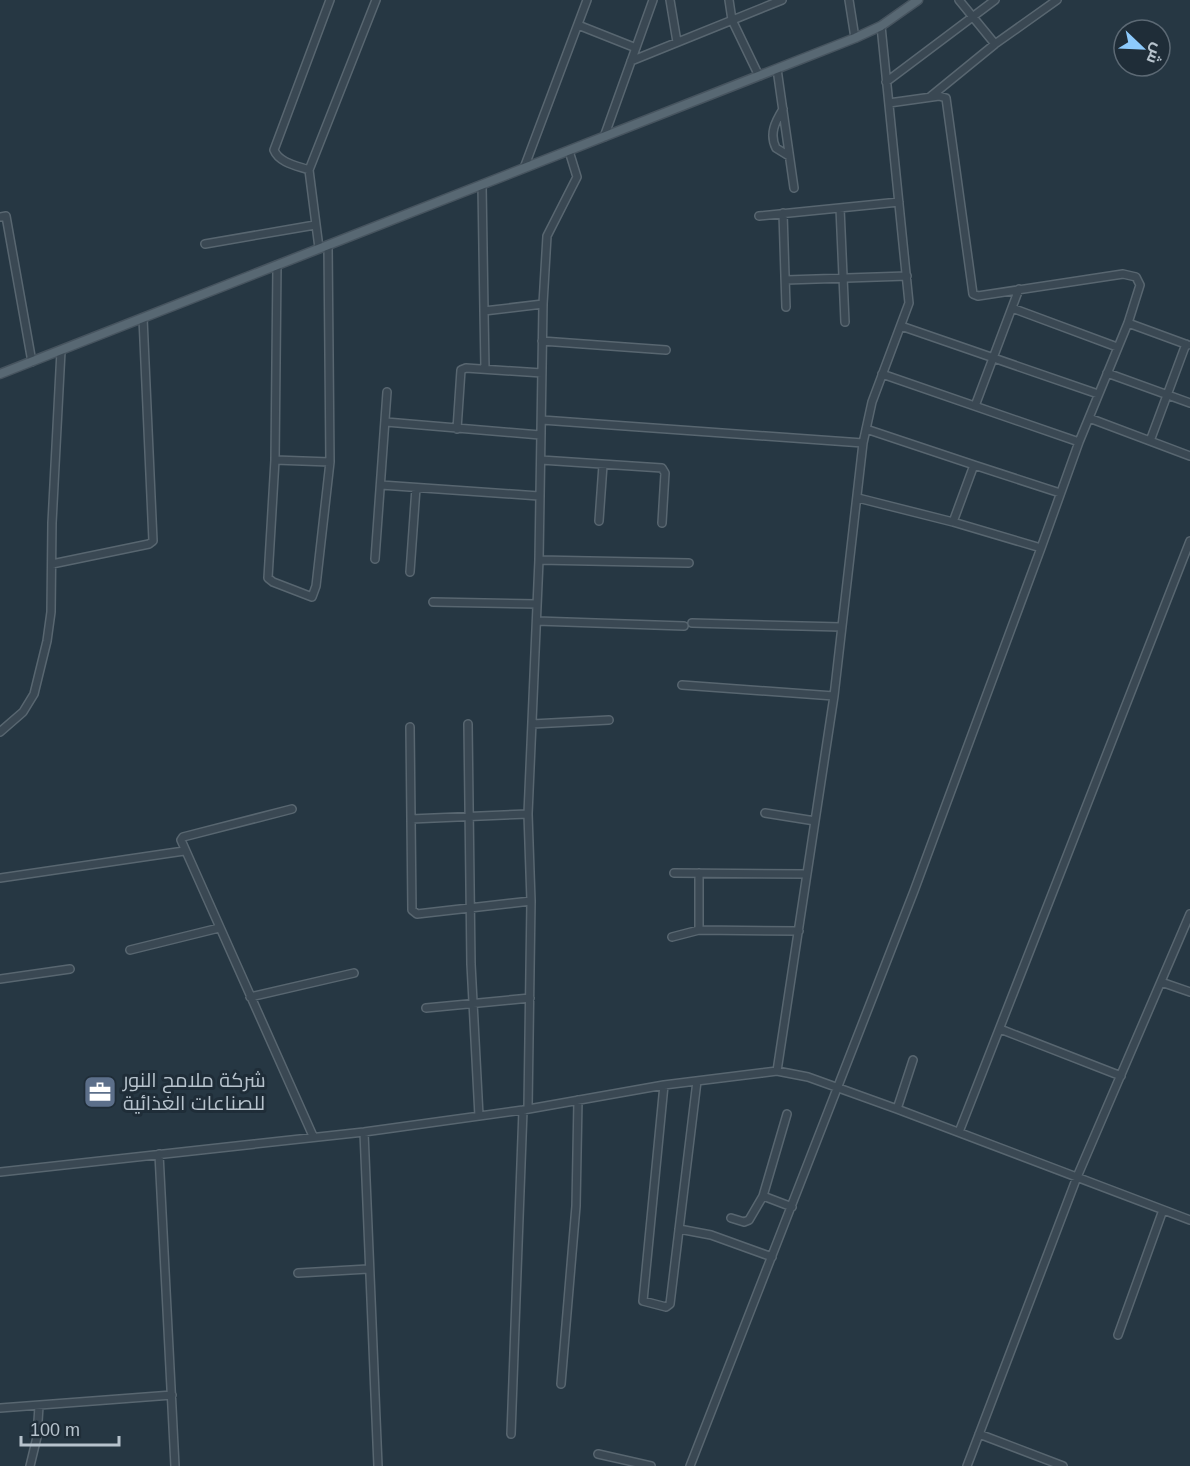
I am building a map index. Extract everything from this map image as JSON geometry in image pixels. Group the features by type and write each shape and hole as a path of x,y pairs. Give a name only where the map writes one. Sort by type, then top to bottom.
{"main road":[{"path":"0,374 855,38 881,26 918,0"}],"street":[{"path":"309,170 276,156 274,150 330,0"},
{"path":"277,265 275,460 268,578 312,597 316,586 330,462 323,247 315,225 309,170 376,0"},
{"path":"524,168 587,0"},
{"path":"604,137 653,0"},
{"path":"670,0 677,42"},
{"path":"729,0 732,20 759,76"},
{"path":"631,60 782,0"},
{"path":"849,0 855,38"},
{"path":"959,0 995,44"},
{"path":"886,82 995,0"},
{"path":"930,98 995,44 1057,0"},
{"path":"578,25 636,48"},
{"path":"777,1071 834,696 863,443 872,402 909,303 881,26"},
{"path":"777,69 794,188"},
{"path":"690,1466 838,1089 1079,442 1128,323 1140,285 1137,277 1123,274 978,296 971,291 946,98 889,103"},
{"path":"783,109 775,122 772,136 776,148 789,156"},
{"path":"511,1434 530,998 531,901 528,814 539,560 538,496 541,460 543,304 547,236 577,177 569,151"},
{"path":"482,185 485,369"},
{"path":"759,216 899,202"},
{"path":"840,208 845,278 845,322"},
{"path":"783,213 786,307"},
{"path":"0,217 6,216 32,362"},
{"path":"205,244 315,225"},
{"path":"786,280 907,276"},
{"path":"975,406 1019,289"},
{"path":"484,311 543,304"},
{"path":"1012,308 1117,347"},
{"path":"52,564 149,544 153,541 143,318"},
{"path":"1128,323 1188,345 1166,394 1150,441"},
{"path":"901,327 1098,394"},
{"path":"542,341 666,350"},
{"path":"0,732 23,712 34,694 51,612 61,351"},
{"path":"457,429 460,370 466,368 542,373"},
{"path":"1107,372 1190,403"},
{"path":"882,374 1079,442"},
{"path":"375,558 387,393"},
{"path":"1089,418 1190,456"},
{"path":"542,420 863,443"},
{"path":"386,422 540,435"},
{"path":"866,429 1060,493"},
{"path":"275,460 330,462"},
{"path":"541,460 664,470 662,523"},
{"path":"599,521 603,465"},
{"path":"953,522 974,465"},
{"path":"381,485 538,496"},
{"path":"410,572 416,488"},
{"path":"858,498 953,522 1041,548"},
{"path":"959,1132 1190,541"},
{"path":"539,560 689,563"},
{"path":"433,602 537,604"},
{"path":"537,621 684,626"},
{"path":"692,624 841,627"},
{"path":"682,686 834,696"},
{"path":"532,724 609,720"},
{"path":"468,724 473,1002 479,1116"},
{"path":"410,727 412,910 417,914 531,901"},
{"path":"292,809 183,837 184,850 313,1136"},
{"path":"765,813 815,822"},
{"path":"411,819 528,814"},
{"path":"0,878 184,850"},
{"path":"674,873 807,874"},
{"path":"699,873 699,930"},
{"path":"967,1466 1077,1177 1190,914"},
{"path":"130,950 219,928"},
{"path":"672,937 699,930 799,931"},
{"path":"0,979 70,969"},
{"path":"250,997 354,973"},
{"path":"1161,982 1190,993"},
{"path":"426,1008 530,998"},
{"path":"1000,1029 1120,1076"},
{"path":"897,1109 913,1060"},
{"path":"0,1172 364,1132 526,1109 664,1085 777,1071 808,1077 897,1109 1190,1220"},
{"path":"664,1085 643,1301 646,1304 666,1307 670,1304 697,1081"},
{"path":"561,1384 576,1206 578,1100"},
{"path":"731,1218 749,1220 763,1196 787,1114"},
{"path":"364,1132 378,1466"},
{"path":"159,1154 175,1466"},
{"path":"763,1196 792,1207"},
{"path":"1118,1335 1164,1210"},
{"path":"679,1229 711,1235 772,1257"},
{"path":"298,1273 368,1269"},
{"path":"0,1408 172,1395"},
{"path":"30,1466 37,1437 39,1406"},
{"path":"979,1434 1064,1466"},
{"path":"598,1454 651,1466"}],"place":[{"name":"شركة ملامح النور للصناعات الغذائية","path":"100,1092"}]}
